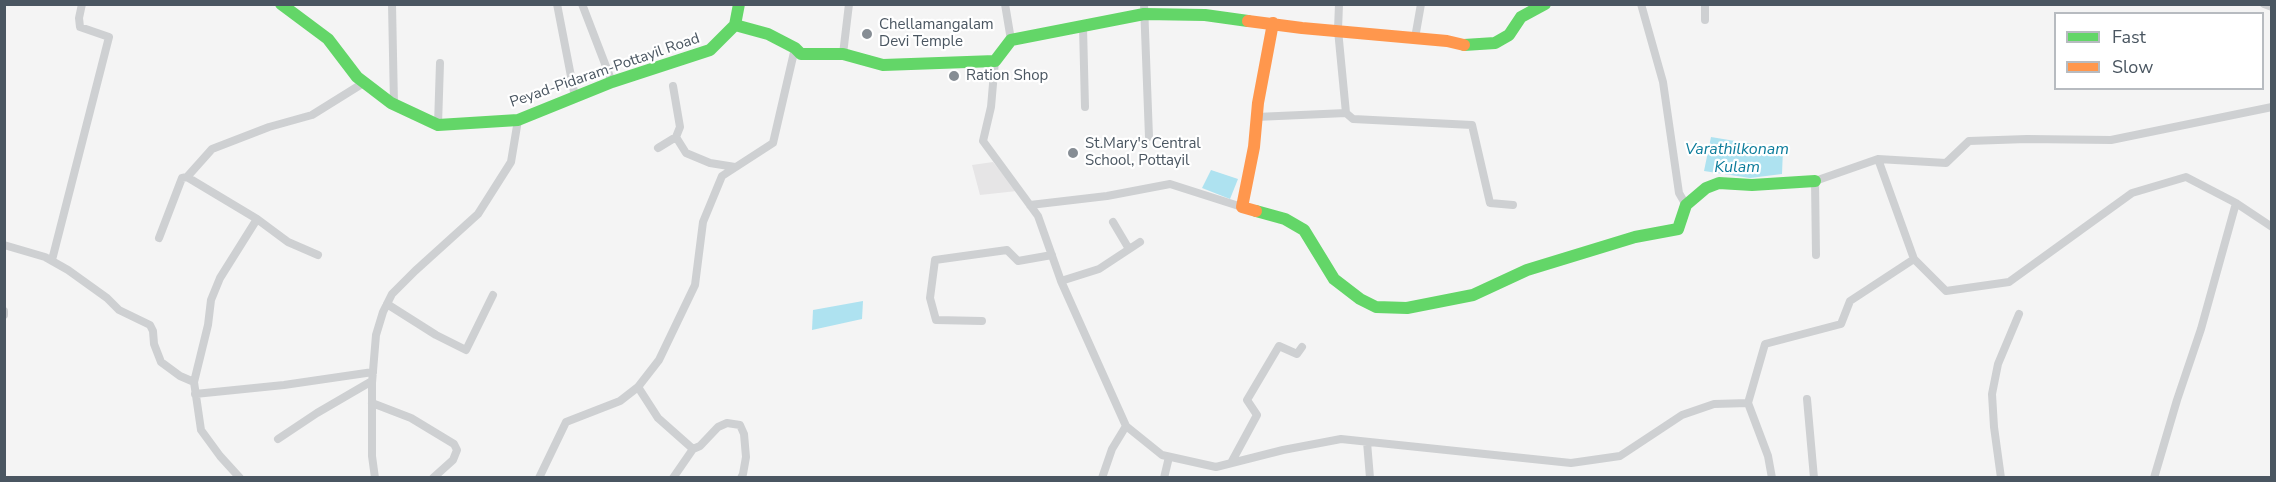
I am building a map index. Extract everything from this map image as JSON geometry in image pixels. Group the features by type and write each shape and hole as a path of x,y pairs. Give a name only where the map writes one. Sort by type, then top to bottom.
{"street":[{"path":"52,260 109,37 80,27 78,18 82,4"},
{"name":"Peyad-Pidaram-Pottayil Road","path":"281,4 294,9 328,39 357,76 394,105 438,126 519,120 612,82 710,50 735,25"},
{"path":"393,4 394,105"},
{"path":"557,4 575,97"},
{"path":"582,4 612,82"},
{"path":"739,4 735,25 768,34 795,48 801,54 843,54 883,65 995,61"},
{"path":"843,54 849,4"},
{"path":"1005,4 1011,40"},
{"path":"1339,4 1338,30 1346,113"},
{"path":"1415,38 1421,4"},
{"path":"1545,4 1521,17 1509,35 1495,42 1461,45 1144,9 1083,27 1011,40 995,61 991,107 983,141 1038,216 1061,281 1126,426 1162,455 1216,467 1282,450 1341,439 1571,463 1620,456 1683,415 1714,404 1748,403"},
{"path":"1641,4 1663,82 1678,193 1686,205"},
{"path":"1705,4 1705,21"},
{"path":"2264,4 2271,7"},
{"path":"1144,9 1149,137"},
{"path":"1242,207 1254,147 1256,117 1273,23"},
{"path":"1083,27 1085,107"},
{"path":"539,477 566,422 620,401 638,387 659,360 695,285 703,222 722,176 773,143 795,48"},
{"path":"438,126 440,63"},
{"path":"159,238 182,178 187,177 212,149 269,127 312,115 365,82"},
{"path":"658,148 676,137 680,127 673,86"},
{"path":"1030,205 1107,196 1170,184 1285,219 1304,230 1334,279 1360,300 1376,307 1407,308 1473,295 1527,270 1635,237 1678,229 1686,205 1706,188 1719,183 1752,185 1815,181 1878,159 1946,163 1969,141 2111,140 2271,107"},
{"path":"1256,117 1346,113 1353,119 1472,126 1490,203 1514,206"},
{"path":"375,477 372,456 372,377 376,335 387,304 392,294 415,271 478,214 511,162 519,120"},
{"path":"676,137 686,153 710,163 735,167"},
{"path":"1878,159 1914,259 1946,291 2009,282 2132,193 2186,177 2236,203 2271,227"},
{"path":"187,177 257,219 288,242 318,255"},
{"path":"1815,181 1816,255"},
{"path":"2154,477 2176,400 2201,329 2236,203"},
{"path":"240,477 219,456 201,430 194,382 215,289 257,219"},
{"path":"1113,222 1129,249"},
{"path":"1061,281 1099,269 1140,242"},
{"path":"4,245 45,256 107,298 119,310 150,325 161,362 180,376 194,382"},
{"path":"982,321 936,320 930,298 935,260 1007,250 1018,261 1052,255"},
{"path":"1772,477 1768,456 1748,403 1765,344 1841,324 1850,301 1914,259"},
{"path":"387,304 466,350 493,295"},
{"path":"2001,477 1992,394 1998,364 2019,314"},
{"path":"1231,463 1257,415 1247,400 1279,346 1297,354 1302,347"},
{"path":"195,394 372,377"},
{"path":"278,439 372,377"},
{"path":"638,387 658,418 693,449"},
{"path":"1807,399 1814,477"},
{"path":"372,403 411,418 454,444 457,450 453,460 433,477"},
{"path":"673,477 693,449 700,446 718,427 727,423 740,425 744,434 746,457 744,474 741,477"},
{"path":"1102,477 1112,449 1126,426"},
{"path":"1366,442 1370,477"},
{"path":"1164,477 1169,457"}],"shaded area":[{"path":"993,162 1017,191 980,195 972,165"}],"water":[{"name":"Varathilkonam Kulam","path":"1711,137 1783,149 1782,174 1750,178 1704,171"},
{"path":"1211,170 1238,179 1230,199 1202,188"},
{"path":"863,301 862,319 812,330 813,310"}],"traffic: fast":[{"path":"281,4 328,39 357,77 391,103 438,125 518,120 612,82 710,50 735,25 739,4"},
{"path":"1464,45 1495,43 1509,35 1521,17 1545,4"},
{"path":"735,25 768,34 795,48 801,54 843,54 883,65 995,61 1011,40 1144,14 1205,15 1248,21"},
{"path":"1256,211 1285,219 1304,230 1334,279 1360,299 1376,307 1407,308 1473,295 1527,270 1635,237 1678,229 1686,205 1706,188 1719,183 1752,185 1815,181"}],"traffic: slow":[{"path":"1248,21 1447,41 1464,45"},
{"path":"1256,211 1242,207 1254,147 1258,103 1273,23"}],"place":[{"name":"Chellamangalam Devi Temple","path":"867,34"},
{"name":"Ration Shop","path":"954,76"},
{"name":"St.Mary's Central School, Pottayil","path":"1073,153"}]}
